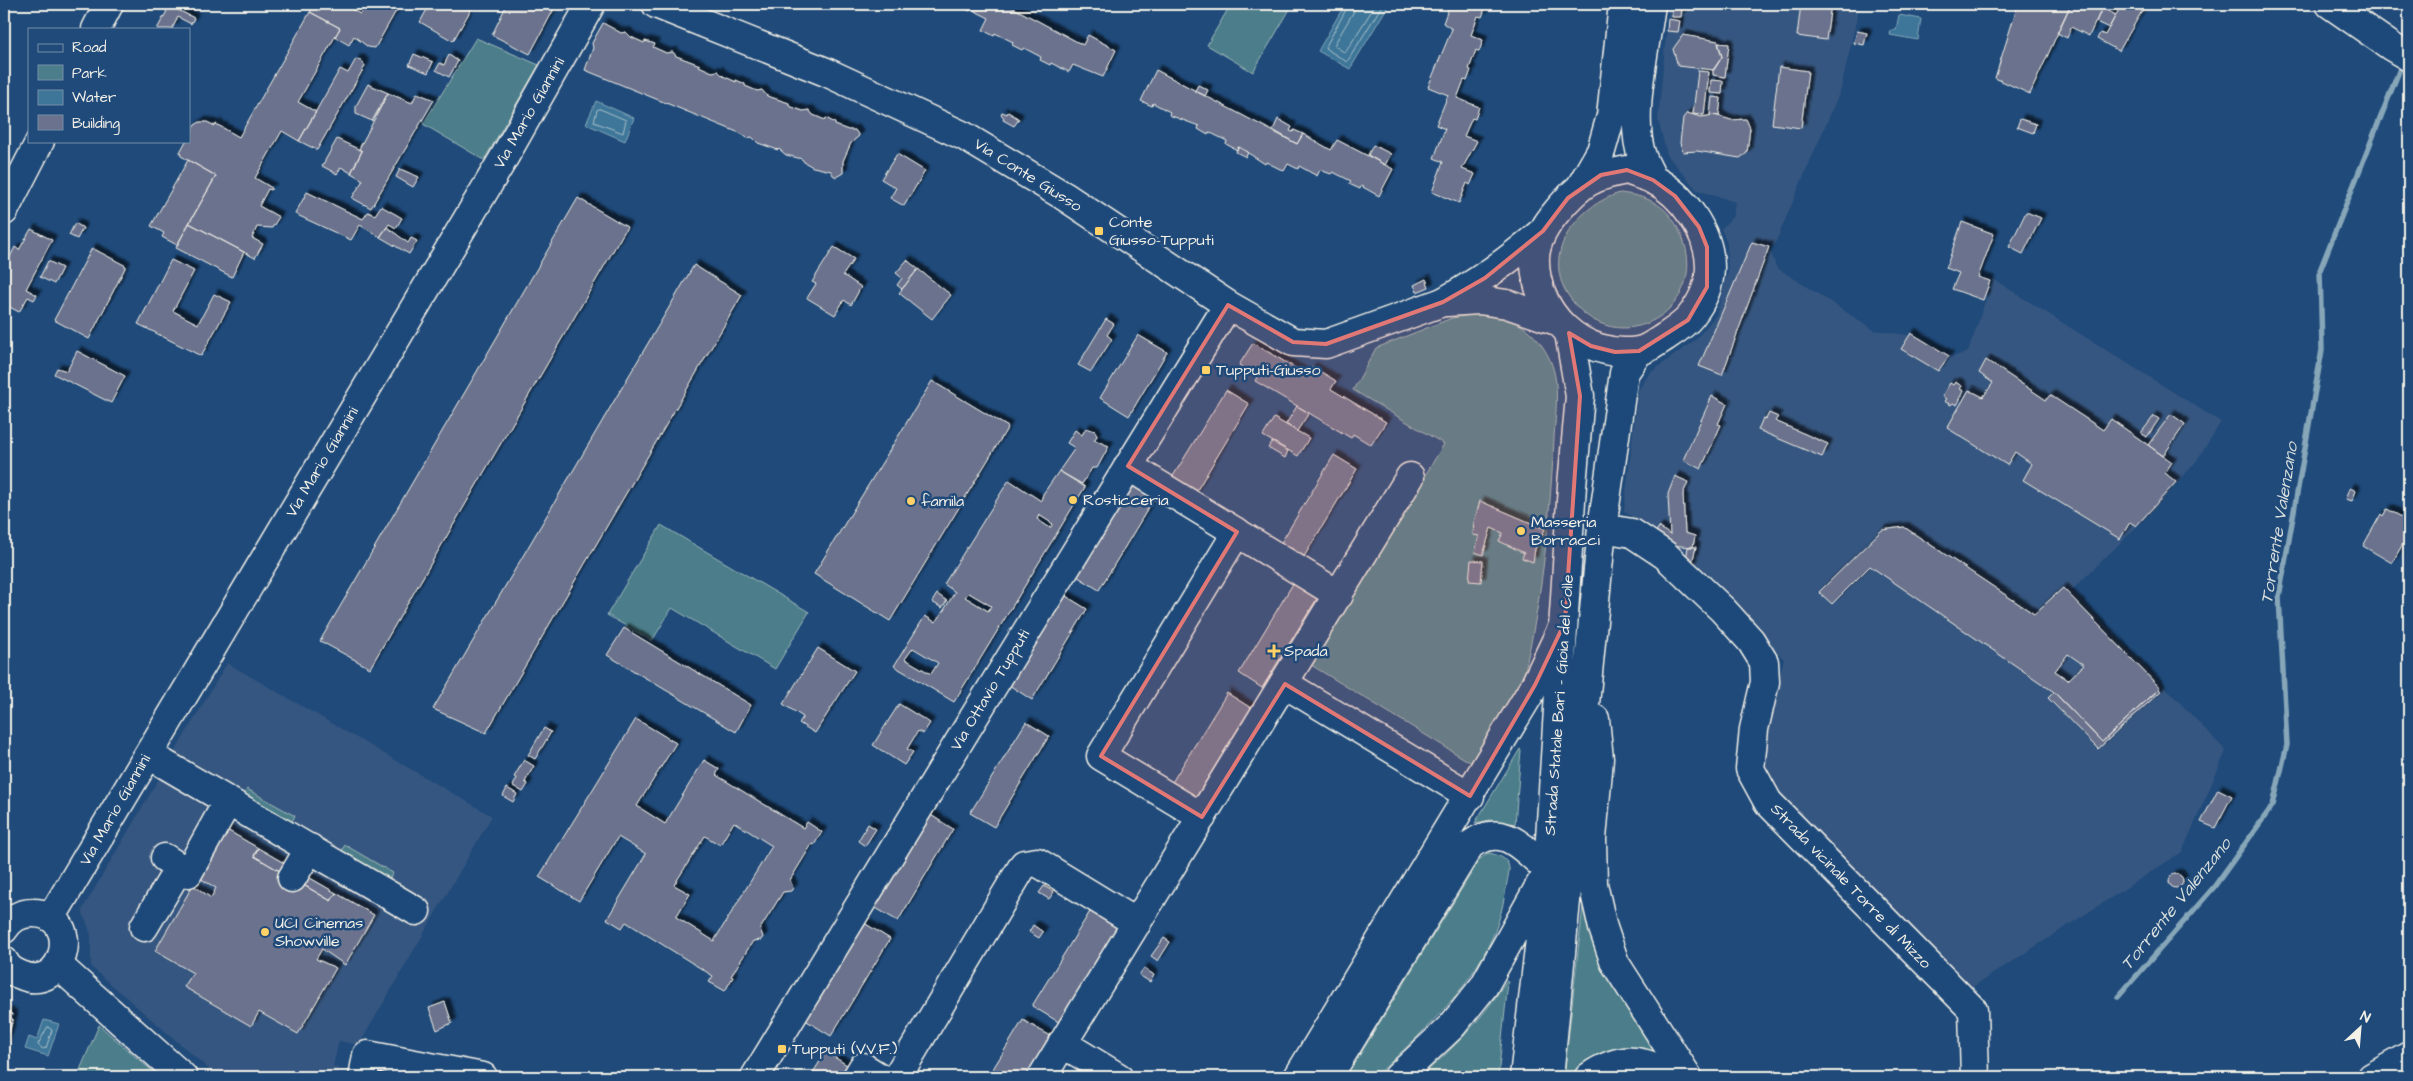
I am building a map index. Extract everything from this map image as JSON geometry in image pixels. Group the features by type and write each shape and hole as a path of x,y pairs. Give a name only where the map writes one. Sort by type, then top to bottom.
{"main road":[{"path":"97,28 109,4"},
{"name":"Via Mario Giannini","path":"51,918 502,161 591,4"},
{"name":"Via Conte Giusso","path":"656,4 826,72 964,136 1056,190 1228,305 1293,342 1326,344 1443,302"},
{"path":"1581,186 1601,151 1611,116 1622,4"},
{"path":"1651,4 1637,104 1638,134 1642,158 1653,180"},
{"path":"2330,4 2402,53"},
{"path":"4,211 39,142"},
{"path":"1627,170 1653,180 1675,196 1699,227 1707,248 1710,267 1703,296 1688,320 1657,343 1639,351 1615,352 1591,346 1563,327 1508,304 1479,300 1443,302 1499,268 1544,231 1568,198 1581,186 1601,175 1627,170"},
{"path":"1544,231 1535,256 1537,280 1545,302 1563,327"},
{"name":"Via Ottavio Tupputi","path":"755,1077 1228,305"},
{"name":"Strada Statale Bari - Gioia del Colle","path":"1524,1077 1548,870 1565,622 1572,485 1580,396 1563,327"},
{"name":"Strada Statale Bari - Gioia del Colle","path":"1549,1077 1602,528 1624,373 1639,351"},
{"path":"1128,466 1339,594"},
{"path":"1042,1077 1285,684 1410,477"},
{"name":"Strada vicinale Torre di Mizzo","path":"1602,528 1632,533 1665,555 1751,641 1764,662 1765,682 1754,729 1750,769 1768,802 1972,1010 1975,1077"},
{"path":"1202,817 1101,756 1237,532"},
{"path":"1298,1077 1470,796 1535,685 1565,622"},
{"path":"1589,658 1599,759 1592,840 1594,884 1603,928 1615,963 1688,1077"},
{"path":"1285,684 1470,796"},
{"path":"162,762 416,910"},
{"path":"144,927 172,863 188,873 228,802"},
{"path":"1328,1077 1470,845 1482,836 1500,835 1520,845 1548,870 1484,986 1452,1026 1398,1077"},
{"path":"292,878 310,848"},
{"path":"897,1077 1024,864 1037,862 1137,923"},
{"path":"4,929 15,917 26,913 39,913 51,918 59,926 65,943 64,954 58,965 43,976 26,978 12,971 4,961"},
{"path":"58,965 183,1077"},
{"path":"1062,1043 1118,1077"},
{"path":"363,1077 367,1055 483,1077"},
{"path":"2372,1077 2409,1056"},
{"path":"1589,1077 1610,1065 1631,1061 1656,1065 1672,1077"},
{"path":"857,1077 863,1067 879,1077"}],"highlighted area":[{"path":"1627,170 1653,180 1675,196 1699,227 1707,247 1707,287 1688,320 1639,351 1615,352 1591,346 1569,333 1580,396 1565,622 1535,685 1470,796 1285,684 1202,817 1101,756 1237,532 1128,466 1228,305 1293,342 1326,344 1443,302 1485,278 1543,231 1568,198 1601,175"}],"shaded area":[{"path":"1669,4 1860,4 1841,89 1774,246 1761,244 1769,247 1776,267 1874,330 1921,337 1952,357 1968,352 1993,279 2221,422 2195,463 2153,511 2072,590 2226,751 2182,852 1971,988 1765,782 1756,765 1784,659 1687,565 1672,546 1624,511 1638,390 1650,373 1695,340 1716,315 1728,272 1727,243 1721,229 1733,216 1735,202 1697,190 1667,155 1658,120"},
{"path":"227,663 492,816 359,1045 339,1041 333,1066 339,1068 337,1077 218,1077 91,967 91,935 82,910"}],"green space":[{"path":"1231,4 1293,4 1253,72 1207,45"},
{"path":"476,38 539,65 484,160 423,124"},
{"path":"1620,193 1638,196 1654,202 1667,212 1678,228 1687,256 1685,282 1674,303 1657,318 1635,327 1611,327 1588,317 1568,295 1561,279 1559,263 1561,247 1568,232 1578,219 1605,199"},
{"path":"1482,313 1493,314 1514,321 1523,326 1538,341 1545,350 1553,369 1556,399 1545,553 1537,610 1526,666 1522,682 1473,764 1311,665 1444,444 1353,390 1376,348 1452,318"},
{"path":"661,525 809,612 775,669 672,608 652,641 607,615"},
{"path":"1520,749 1515,824 1490,820 1475,823"},
{"path":"247,789 295,816 288,828 240,801"},
{"path":"345,845 393,873 386,885 338,857"},
{"path":"1488,853 1500,856 1506,861 1509,871 1498,922 1482,958 1456,996 1441,1013 1375,1077 1344,1077 1358,1058 1480,859"},
{"path":"1584,897 1659,1050 1655,1055 1577,1072 1573,1077 1564,1077"},
{"path":"1506,981 1508,982 1498,1077 1420,1077 1467,1033 1488,1008"},
{"path":"99,1025 159,1077 77,1077"}],"water":[{"path":"1345,4 1384,4 1388,6 1350,69 1318,51"},
{"path":"1899,15 1921,19 1918,40 1890,35 1891,30 1896,30"},
{"path":"596,101 634,118 625,141 586,124"},
{"path":"44,1020 59,1024 48,1056 25,1049 29,1037 37,1040"}],"building":[{"path":"161,4 166,4 194,18 191,24 178,17 172,28 158,28 167,11 159,7"},
{"path":"315,4 350,4 348,7 360,14 365,4 400,4 375,48 368,47 354,36 349,45 335,37 340,28 310,12"},
{"path":"430,4 470,4 473,6 453,41 420,22"},
{"path":"507,4 544,4 554,9 530,54 492,35"},
{"path":"961,4 1006,4 1083,45 1088,35 1116,50 1103,77 1073,65 1069,72 1040,60 1041,57 1024,48 1022,50 1012,45 1013,42 995,33 994,36 983,30 989,18 971,9 970,11 959,6"},
{"path":"1450,4 1479,4 1486,6 1482,17 1478,16 1471,35 1483,40 1479,52 1476,50 1467,81 1464,80 1457,98 1479,107 1475,119 1472,118 1464,136 1477,141 1462,169 1475,174 1470,185 1467,183 1459,203 1432,192 1443,162 1434,158 1445,129 1436,125 1448,95 1428,87 1452,29 1443,23"},
{"path":"1801,4 1831,4 1826,40 1797,36"},
{"path":"2018,4 2071,4 2030,94 1995,78"},
{"path":"2071,4 2104,4 2089,36 2071,27 2067,38 2057,33"},
{"path":"2122,4 2146,4 2119,51 2097,39 2100,33 2105,35"},
{"path":"1672,8 1682,9 1681,17 1672,17"},
{"path":"2102,8 2116,15 2109,28 2096,22"},
{"path":"310,12 340,28 298,102 316,112 299,141 282,131 255,178 272,188 271,190 268,189 259,206 279,217 272,228 257,227 252,238 263,244 255,258 189,223 216,176 181,156 180,152 185,142 190,142 190,133 195,125 200,122 207,122 215,126 216,124 239,137"},
{"path":"1668,19 1680,21 1678,32 1667,31"},
{"path":"603,23 621,33 626,32 631,37 644,43 645,41 655,44 653,47 666,53 673,52 676,56 700,65 712,72 718,71 723,76 745,84 745,86 757,91 762,90 767,96 789,103 789,106 803,111 809,110 813,115 825,120 826,118 835,123 835,125 848,130 855,130 859,136 851,143 843,161 843,173 836,177 831,171 813,167 802,159 786,155 779,149 758,143 752,137 747,138 742,134 585,70 593,48 592,43"},
{"path":"1857,31 1867,33 1864,45 1854,43"},
{"path":"1683,35 1718,41 1722,57 1714,70 1678,66 1673,49"},
{"path":"1718,43 1729,44 1725,77 1713,75 1713,70 1722,57"},
{"path":"414,54 433,62 428,73 409,65"},
{"path":"449,55 458,61 449,77 436,70 440,63 444,65"},
{"path":"356,59 361,60 365,66 317,150 299,141 340,69 348,73"},
{"path":"1779,67 1808,71 1801,128 1772,124"},
{"path":"1156,70 1297,144 1303,134 1331,150 1337,140 1393,169 1379,196 1361,186 1360,189 1349,184 1351,181 1333,172 1331,174 1320,170 1317,176 1299,166 1298,169 1288,164 1284,171 1266,162 1265,164 1239,147 1237,150 1226,144 1227,141 1209,132 1208,135 1198,129 1199,126 1169,115 1170,112 1153,103 1152,106 1141,101"},
{"path":"1698,71 1709,72 1704,115 1693,114"},
{"path":"1711,80 1723,81 1722,94 1710,93"},
{"path":"368,84 388,93 372,121 356,114 356,106"},
{"path":"1198,85 1208,90 1205,96 1195,91"},
{"path":"388,93 412,103 417,93 434,100 371,208 352,198 363,180 351,173 362,151 359,149"},
{"path":"1712,97 1721,98 1719,116 1710,115"},
{"path":"1002,112 1007,114 1008,112 1019,119 1014,126 1003,120"},
{"path":"1687,113 1701,117 1715,115 1731,120 1746,119 1750,128 1747,153 1740,158 1697,151 1683,152 1680,143 1683,118"},
{"path":"1278,119 1292,127 1290,131 1293,132 1294,130 1303,134 1297,144 1273,130"},
{"path":"2020,119 2036,124 2033,133 2017,127"},
{"path":"337,139 362,151 351,173 341,167 337,174 322,166"},
{"path":"1373,145 1391,154 1385,165 1368,155"},
{"path":"1238,147 1248,152 1246,157 1236,152"},
{"path":"897,154 925,171 904,206 890,198 896,188 881,179"},
{"path":"188,160 216,176 177,245 162,237 164,233 151,226"},
{"path":"400,169 419,177 413,187 396,177"},
{"path":"307,192 363,219 368,212 375,215 381,206 402,218 396,228 389,224 380,237 360,225 351,240 295,214"},
{"path":"578,198 627,227 370,668 320,641"},
{"path":"2026,212 2041,218 2023,254 2009,247"},
{"path":"1962,222 1994,234 1978,277 1990,281 1983,300 1952,289 1959,273 1946,268"},
{"path":"75,223 83,228 77,239 69,235"},
{"path":"189,223 244,252 232,277 176,248"},
{"path":"387,227 408,243 411,238 417,241 409,254 380,237"},
{"path":"31,229 52,240 26,289 37,295 34,300 28,297 19,312 4,304 4,269 15,247 19,250"},
{"path":"1752,242 1769,247 1722,375 1699,366"},
{"path":"834,247 854,259 843,275 861,287 851,305 844,300 835,315 807,298 816,284 812,282"},
{"path":"92,248 126,266 89,339 54,320"},
{"path":"171,260 194,271 173,311 198,324 214,294 231,302 201,356 138,324"},
{"path":"907,260 918,269 902,289 897,285 902,278 896,273"},
{"path":"48,261 62,268 54,284 40,277"},
{"path":"694,265 742,295 486,733 433,709"},
{"path":"918,269 951,295 932,319 899,293"},
{"path":"1426,279 1429,287 1417,292 1414,285"},
{"path":"1106,319 1114,324 1107,335 1112,339 1091,372 1078,365"},
{"path":"1911,333 1949,356 1938,371 1901,349"},
{"path":"1138,335 1167,352 1129,416 1100,398"},
{"path":"1253,343 1307,375 1312,367 1328,376 1336,381 1331,389 1386,422 1371,445 1353,434 1351,438 1255,381 1257,377 1239,365"},
{"path":"77,351 125,376 111,403 54,374 57,368 67,371"},
{"path":"1986,360 2046,400 2050,395 2103,430 2111,419 2172,462 2165,473 2176,482 2136,526 2130,522 2120,539 2023,480 2032,464 2015,452 2007,465 1947,428 1969,390 1983,397 1993,383 1979,373"},
{"name":"famila","path":"932,381 1008,427 890,621 814,574"},
{"path":"1955,382 1962,386 1960,389 1964,391 1957,405 1953,403 1951,405 1944,401 1946,399 1942,396 1950,383 1953,385"},
{"path":"1226,390 1249,404 1194,495 1170,481"},
{"path":"1712,396 1727,404 1718,424 1721,425 1701,469 1683,460"},
{"path":"1297,406 1309,413 1297,431 1286,424"},
{"path":"1769,413 1778,417 1775,421 1828,444 1822,457 1758,430 1763,418 1766,419"},
{"path":"2171,414 2185,424 2163,456 2148,445"},
{"path":"2154,416 2159,419 2147,437 2141,433"},
{"path":"1274,418 1309,438 1298,456 1263,436"},
{"path":"1086,428 1095,431 1097,436 1094,440 1109,446 1097,468 1092,468 1082,484 1059,471 1075,448 1067,443 1075,430 1082,435"},
{"path":"1272,442 1288,451 1285,458 1268,448"},
{"path":"1334,455 1357,469 1302,560 1279,546"},
{"path":"1059,471 1085,487 954,702 894,666 925,616 935,622 944,610 955,592 944,584 1009,480 1041,501 1043,494","holes":["1039,515 1053,524 1050,528 1037,519","969,593 991,606 988,611 965,597","913,648 938,663 931,674 905,659"]},
{"path":"1675,476 1688,482 1683,494 1685,533 1695,536 1693,547 1668,545 1654,535 1659,527 1670,535 1668,494"},
{"path":"1131,483 1155,497 1099,590 1075,575"},
{"path":"2350,488 2356,491 2352,501 2346,499"},
{"name":"Masseria Borracci","path":"1480,501 1545,529 1535,549 1533,562 1522,558 1524,553 1499,541 1503,533 1491,528 1483,555 1475,552 1479,536 1473,535 1474,522"},
{"path":"2387,509 2409,521 2409,533 2392,563 2363,546 2381,514 2383,516"},
{"path":"1904,527 2034,614 2063,588 2160,688 2102,742 2054,692 1870,566 1832,604 1819,592 1882,530","holes":["2068,654 2084,665 2068,680 2055,671"]},
{"path":"1688,547 1696,547 1691,567 1685,566"},
{"path":"1471,560 1483,561 1481,582 1469,581"},
{"path":"1294,582 1318,597 1262,688 1239,673"},
{"path":"937,594 947,601 942,608 932,602"},
{"path":"1064,595 1087,609 1032,700 1009,685"},
{"path":"624,628 751,705 736,732 607,655"},
{"path":"818,648 855,671 815,733 799,723 803,717 783,704"},
{"path":"2159,689 2161,691 2098,749 2048,698 2054,692 2102,742"},
{"path":"1227,693 1251,708 1195,799 1171,784"},
{"path":"899,704 930,723 923,734 918,731 907,749 913,752 904,765 873,745"},
{"path":"636,719 676,743 637,806 665,824 704,760 719,769 716,775 803,828 807,822 822,832 814,845 812,844 790,880 793,888 791,891 783,892 760,929 763,937 761,940 753,941 731,976 733,977 725,991 709,982 713,976 626,922 622,928 607,919 646,854 618,837 579,901 539,877","holes":["734,822 772,846 714,941 676,917 690,894 674,885 705,836 720,845"]},
{"path":"1026,722 1049,736 994,827 970,813"},
{"path":"544,728 551,732 535,759 528,755"},
{"path":"524,760 534,766 525,782 528,784 523,792 513,786 517,778 514,777"},
{"path":"507,788 517,794 513,802 503,796"},
{"path":"2218,789 2232,796 2215,828 2201,822"},
{"path":"929,814 953,829 898,921 874,907"},
{"path":"868,824 876,829 865,846 858,841"},
{"name":"UCI Cinemas Showville","path":"220,826 258,848 254,856 331,901 336,893 374,915 345,965 322,949 316,959 336,968 298,1034 259,1012 251,1026 184,987 193,973 155,951 193,885 211,898 216,888 198,877"},
{"path":"258,848 336,893 331,901 254,856"},
{"path":"2173,874 2179,874 2183,881 2179,888 2173,888 2169,884 2169,878"},
{"path":"1044,886 1054,892 1049,899 1039,893"},
{"path":"1091,910 1121,928 1062,1024 1032,1006"},
{"path":"861,921 890,939 831,1036 802,1018"},
{"path":"1033,925 1043,932 1039,938 1029,932"},
{"path":"1164,938 1170,942 1158,961 1151,956"},
{"path":"1144,968 1154,975 1150,982 1139,975"},
{"path":"445,1002 452,1023 437,1030 429,1008"},
{"path":"4,1012 12,1014 11,1019 13,1019 4,1050"},
{"path":"1023,1020 1053,1038 1029,1077 988,1077"},
{"path":"826,1052 850,1067 844,1077 810,1077"}],"waterway":[{"name":"Torrente Valenzano","path":"2118,997 2214,887 2273,805 2287,745 2279,597 2322,350 2320,270 2403,61"}],"place":[{"name":"Conte Giusso-Tupputi","path":"1099,231"},
{"name":"Tupputi-Giusso","path":"1206,370"},
{"name":"Rosticceria","path":"1073,500"},
{"name":"famila","path":"911,501"},
{"name":"Masseria Borracci","path":"1521,531"},
{"name":"Spada","path":"1274,651"},
{"name":"UCI Cinemas Showville","path":"265,932"},
{"name":"Tupputi (VV.F.)","path":"782,1049"}]}
